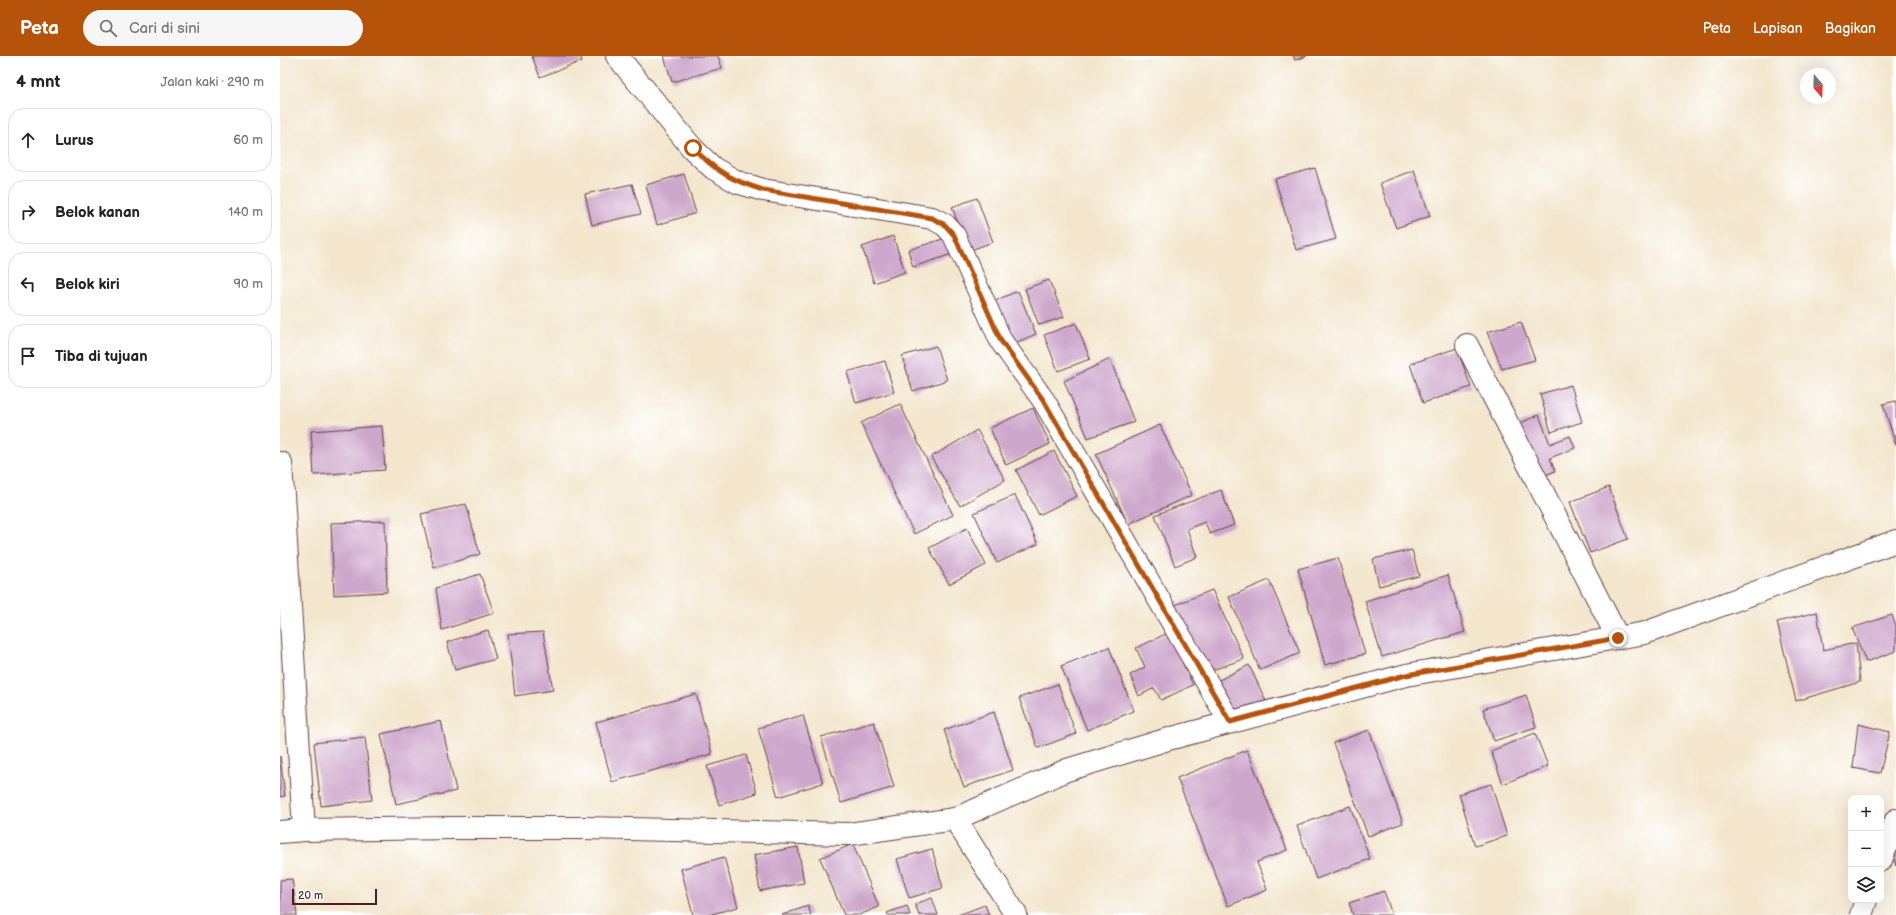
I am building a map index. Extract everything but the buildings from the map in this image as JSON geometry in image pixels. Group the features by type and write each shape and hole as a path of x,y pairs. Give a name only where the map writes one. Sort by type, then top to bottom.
{"street":[{"path":"617,56 693,148 713,168 737,182 763,190 932,218 945,225 954,235 1001,341 1044,401 1230,722"},
{"path":"1467,345 1618,638"},
{"path":"281,463 304,830"},
{"path":"280,832 304,830 577,828 850,834 954,819 1067,770 1230,722 1406,675 1645,633 1896,541"},
{"path":"954,819 1016,915"},
{"path":"1884,852 1896,820"},
{"path":"1861,915 1865,903"}],"route":[{"path":"693,148 713,168 737,182 763,190 932,218 945,225 954,235 962,251 1001,341 1044,401 1230,722 1406,675 1618,638"}]}
